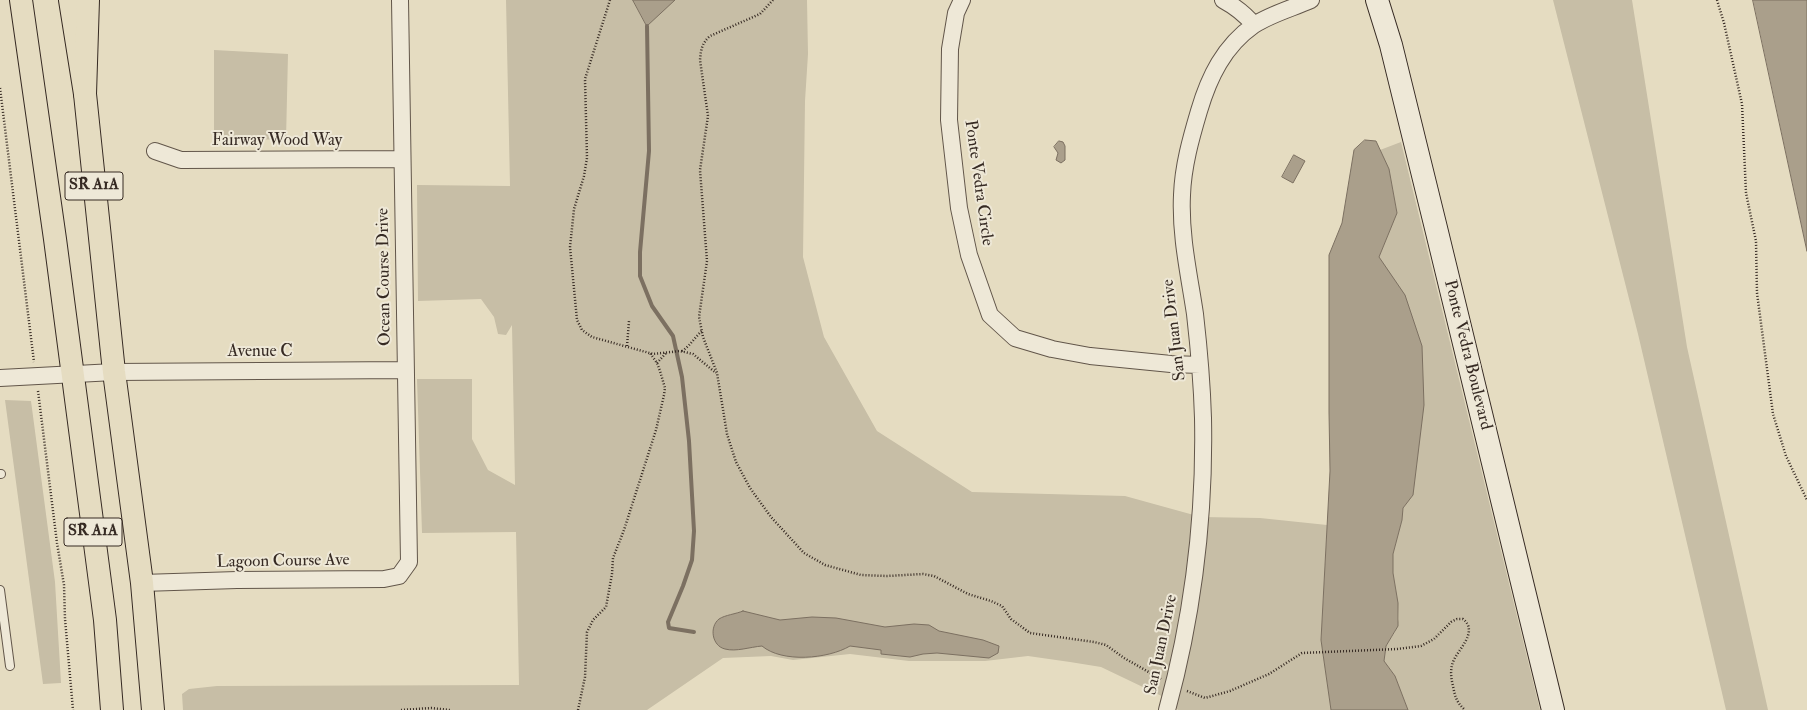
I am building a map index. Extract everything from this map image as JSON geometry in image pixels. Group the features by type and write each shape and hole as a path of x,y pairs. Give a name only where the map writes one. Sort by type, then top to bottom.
{"main road":[{"name":"SR A1A","path":"21,0 105,620 112,710"},
{"name":"SR A1A","path":"70,0 85,94 114,372 142,583 153,710"},
{"path":"85,94 88,0"}],"street":[{"name":"Ocean Course Drive","path":"400,0 409,554"},
{"name":"Ponte Vedra Circle","path":"962,0 956,13 950,49 949,120 959,208 964,234 969,255 990,315 994,321 1015,338 1052,349 1090,356 1171,364 1200,365"},
{"path":"1223,0 1236,7 1246,15 1254,25"},
{"name":"San Juan Drive","path":"1167,710 1174,686 1189,615 1197,563 1203,475 1203,418 1200,365 1182,226 1184,171 1191,138 1205,93 1212,74 1222,57 1234,42 1254,25 1264,19 1311,0"},
{"name":"Ponte Vedra Boulevard","path":"1377,0 1391,45 1553,710"},
{"name":"Fairway Wood Way","path":"155,151 181,160 402,159"},
{"name":"Avenue C","path":"0,378 114,372 406,370"},
{"name":"Lagoon Course Ave","path":"142,583 237,580 384,580 400,576 409,562 409,554"}],"lane":[{"path":"0,590 10,666"}],"path":[{"path":"610,0 585,79 587,158 584,176 574,209 570,247 577,320 582,330 592,336 653,354 681,351 693,354 717,373"},
{"path":"773,0 760,14 710,36 704,41 701,51 700,60 708,116 700,170 707,261 699,317 702,331 717,373 727,434 736,462 750,488 771,518 804,553 825,565 861,575 887,576 923,574 934,576 968,594 992,601 1002,606 1011,619 1030,633 1106,645 1124,658 1174,686 1205,698 1230,691 1269,674 1302,653 1314,651 1397,649 1415,647 1427,644 1451,622 1457,619 1463,619 1467,622 1469,627 1466,642 1456,656 1451,671 1451,679 1456,701 1465,710"},
{"path":"1717,0 1724,23 1742,104 1746,193 1756,241 1757,293 1773,414 1786,456 1807,500"},
{"path":"0,88 57,543 64,585 65,619 73,710"},
{"path":"627,346 629,321"},
{"path":"681,351 687,347 702,331"},
{"path":"578,710 585,677 587,632 593,620 606,607 612,574 613,558 624,530 656,430 664,395 663,380 657,363 649,352"},
{"path":"657,363 666,353"},
{"path":"401,710 431,708 450,710"}],"shaded area":[{"path":"506,0 807,0 808,54 805,101 803,257 824,337 877,431 972,492 1125,496 1201,517 1260,518 1327,525 1321,640 1331,710 1178,710 1170,700 1101,667 1028,656 985,661 909,661 850,654 793,660 771,656 723,658 647,710 183,710 182,694 189,689 217,686 519,685 516,532 422,533 417,379 472,379 472,439 488,470 515,485 512,325 506,335 498,334 494,317 481,299 418,301 417,185 510,186"},
{"path":"633,0 675,0 647,26"},
{"path":"1553,0 1632,0 1687,347 1768,710 1726,710 1638,334"},
{"path":"1753,0 1807,0 1807,251"},
{"path":"214,50 288,54 286,140 214,138"},
{"path":"1365,140 1376,141 1389,169 1397,213 1379,257 1405,295 1422,346 1424,405 1413,495 1403,508 1402,520 1393,554 1393,573 1398,603 1398,626 1386,646 1384,661 1395,676 1408,710 1331,710 1321,640 1330,471 1329,255 1342,223 1354,150"},
{"path":"1059,141 1063,142 1065,146 1065,160 1061,163 1056,160 1058,153 1054,147"},
{"path":"1401,142 1540,710 1408,710 1395,676 1384,661 1386,646 1395,632 1399,619 1393,573 1393,554 1402,520 1403,508 1413,495 1379,257 1397,212 1389,170 1380,150"},
{"path":"1294,155 1305,161 1293,183 1282,177"},
{"path":"5,400 31,401 55,582 61,683 43,684"},
{"path":"743,611 780,620 812,617 836,618 885,627 914,624 929,625 939,631 983,640 999,646 998,653 989,658 937,653 910,657 881,654 881,650 850,646 830,654 793,657 781,655 762,646 734,650 721,647 717,644 713,636 716,622 721,618"}],"waterway":[{"path":"647,26 649,151 640,252 640,276 652,306 673,336 682,377 689,441 694,531 692,560 668,622 669,628 694,632"}]}
